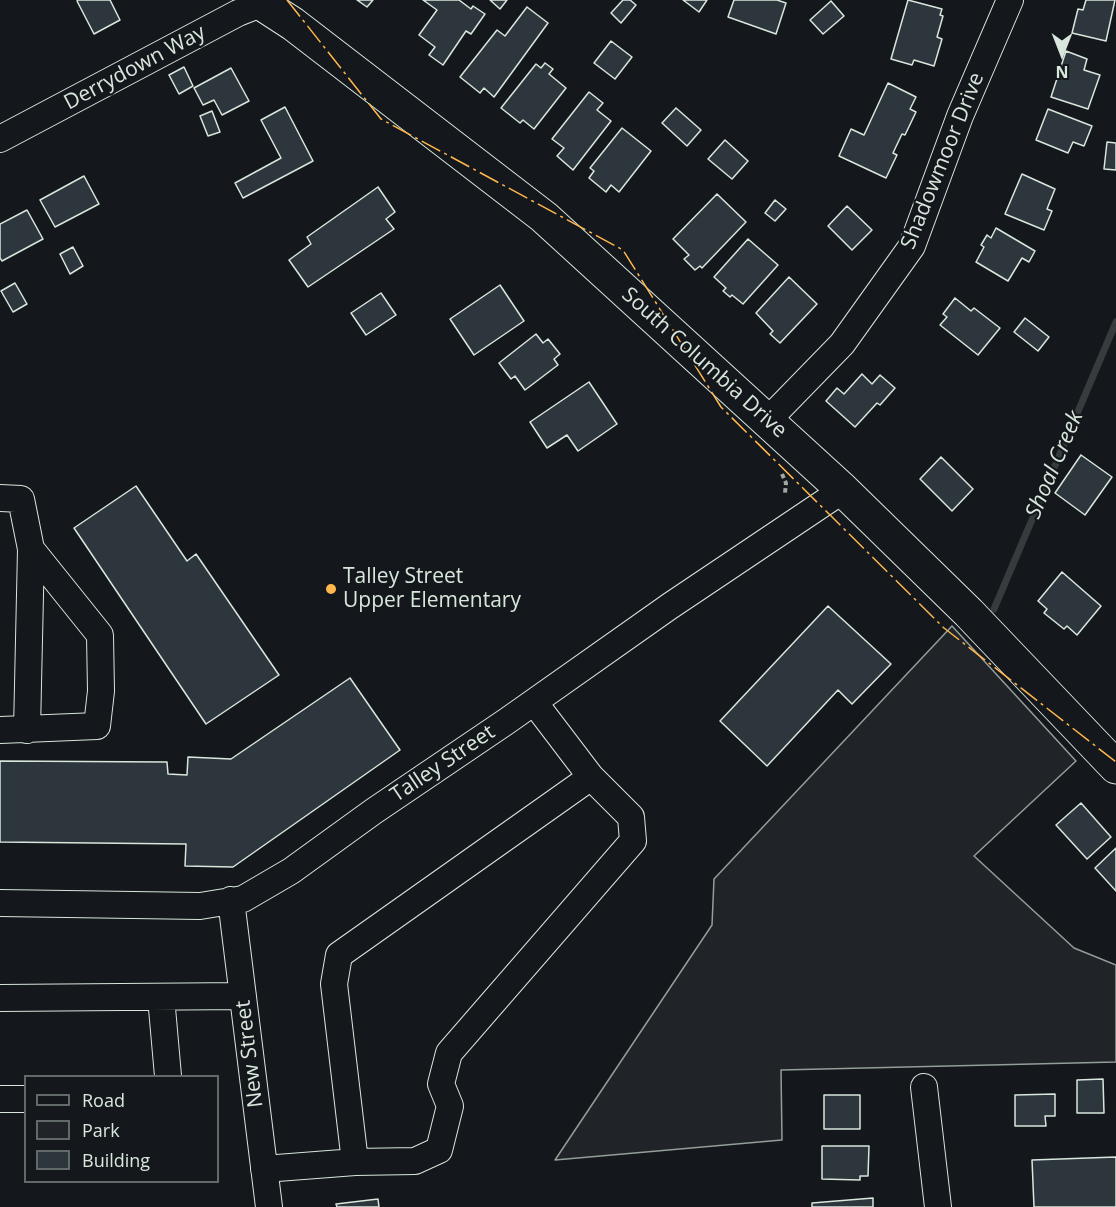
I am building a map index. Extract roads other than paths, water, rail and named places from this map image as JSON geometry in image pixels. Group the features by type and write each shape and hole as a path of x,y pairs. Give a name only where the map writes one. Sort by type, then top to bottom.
{"main road":[{"name":"South Columbia Drive","path":"262,1 544,217 843,490 969,613 1116,767"}],"street":[{"name":"Shadowmoor Drive","path":"766,421 842,344 912,246 960,116 1010,0"},
{"name":"Derrydown Way","path":"0,139 262,1"},
{"name":"Talley Street","path":"0,903 200,906 243,899 291,871 670,606 843,490"},
{"path":"0,498 21,499 31,549 27,730"},
{"path":"0,730 97,726 101,691 100,635 31,549"},
{"path":"264,1169 354,1162 415,1161 439,1150 450,1106 441,1084 449,1053 633,841 631,817 591,777 534,702"},
{"path":"354,1162 334,984 339,955 591,777"},
{"name":"New Street","path":"231,900 269,1207"},
{"path":"0,998 243,996"},
{"path":"161,997 168,1075"},
{"path":"924,1087 938,1207"},
{"path":"0,1099 24,1099"}],"waterway":[{"name":"Shoal Creek","path":"994,609 1116,322"}],"place":[{"name":"Talley Street Upper Elementary","path":"331,589"}]}
